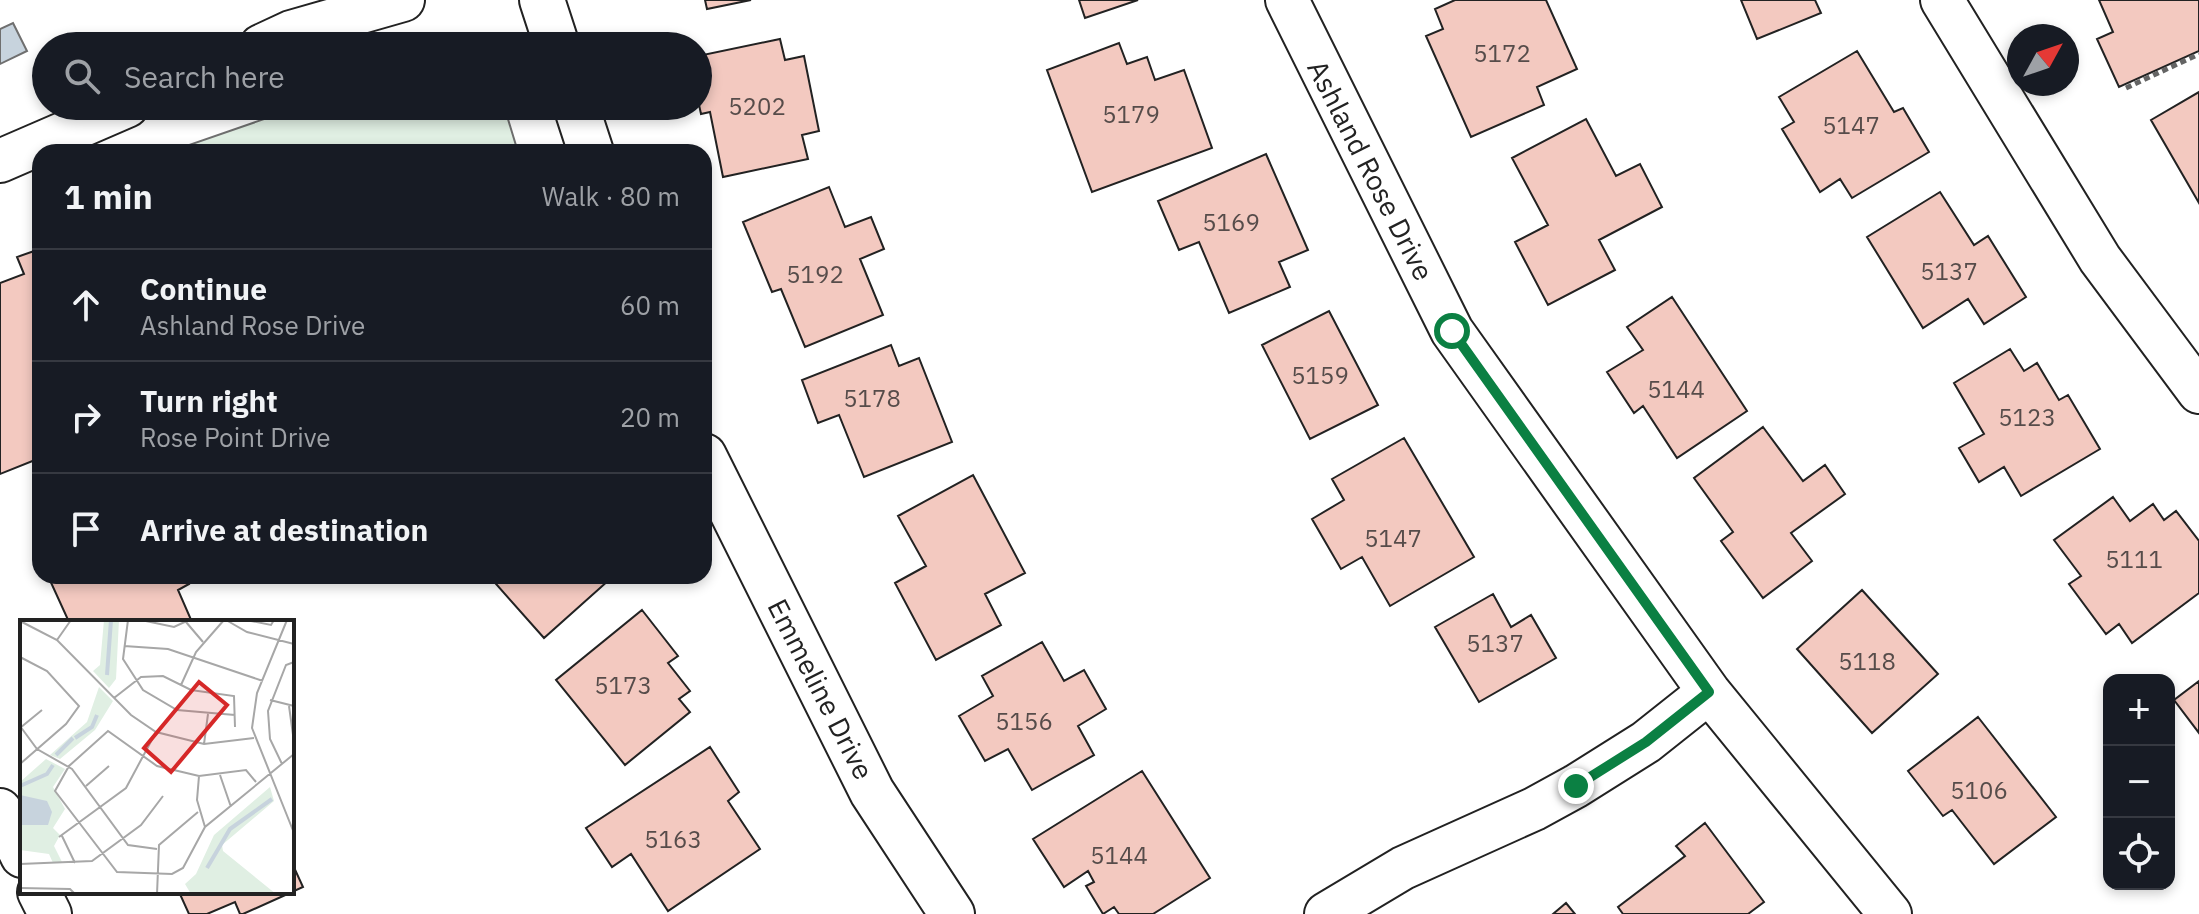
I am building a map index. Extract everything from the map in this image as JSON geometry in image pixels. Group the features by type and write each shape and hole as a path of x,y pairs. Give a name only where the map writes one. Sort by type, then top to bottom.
{"street":[{"path":"291,32 403,0"},
{"path":"542,0 552,32"},
{"name":"Ashland Rose Drive","path":"1287,0 1452,331 1709,692 1890,914"},
{"path":"1942,0 2100,259 2199,392"},
{"path":"39,144 95,120"},
{"path":"581,120 588,144"},
{"path":"0,161 32,147"},
{"name":"Emmeline Drive","path":"712,472 872,792 952,914"},
{"path":"1326,914 1403,868 1534,809 1576,786 1646,742 1709,692"},
{"path":"0,810 20,852"},
{"path":"40,894 50,914"}],"path":[{"path":"2126,88 2199,54"}],"green space":[{"path":"261,120 508,120 516,144 192,144"}],"shaded area":[{"path":"13,23 27,51 0,64 0,29"}],"building":[{"path":"705,0 751,0 707,9"},
{"path":"1079,0 1138,0 1085,18"},
{"path":"1455,0 1546,0 1577,69 1537,87 1544,105 1471,137 1426,36 1443,29 1435,9"},
{"path":"1741,0 1815,0 1821,13 1757,39"},
{"path":"2099,0 2199,0 2199,51 2119,87 2097,39 2113,32"},
{"path":"780,39 785,60 804,56 819,131 802,135 808,159 723,177 712,120 712,53"},
{"path":"1119,43 1127,64 1147,57 1155,80 1184,70 1212,148 1092,192 1047,70"},
{"path":"1857,51 1894,112 1903,108 1929,152 1852,198 1840,179 1820,192 1782,129 1794,122 1779,97"},
{"path":"2199,92 2199,203 2151,120"},
{"path":"1586,119 1616,176 1640,164 1662,207 1599,240 1615,270 1548,305 1515,242 1548,225 1512,158"},
{"path":"1266,154 1308,250 1279,262 1290,287 1229,313 1199,242 1179,250 1158,201"},
{"path":"829,187 845,227 871,217 884,249 860,259 883,315 805,347 781,289 772,292 743,222"},
{"path":"1940,192 1974,245 1988,236 2026,297 1984,324 1968,299 1923,328 1867,237"},
{"path":"32,252 32,461 0,474 0,283 24,274 17,257"},
{"path":"1672,297 1747,411 1677,458 1643,406 1634,413 1607,372 1643,350 1627,327"},
{"path":"1329,311 1378,405 1310,439 1262,345"},
{"path":"891,345 899,366 919,358 952,442 864,477 839,415 818,423 802,380"},
{"path":"2010,349 2024,371 2037,363 2059,400 2068,395 2100,449 2021,496 2004,467 1979,482 1959,448 1984,434 1954,383"},
{"path":"1763,427 1803,481 1825,465 1845,494 1791,533 1812,561 1763,598 1721,541 1733,532 1694,478"},
{"path":"1404,438 1474,557 1390,606 1362,557 1341,569 1312,519 1344,500 1332,479"},
{"path":"973,475 1025,573 985,594 1001,625 936,660 895,583 926,566 898,516"},
{"path":"2113,497 2130,521 2153,504 2164,520 2176,511 2199,541 2199,593 2132,643 2119,624 2106,634 2069,584 2081,576 2054,540"},
{"path":"52,584 189,584 178,590 191,620 68,620"},
{"path":"496,584 605,584 544,638"},
{"path":"1862,590 1938,674 1872,733 1797,649"},
{"path":"1493,594 1511,627 1531,615 1556,658 1479,702 1435,627"},
{"path":"642,610 678,656 668,663 690,691 679,699 690,712 625,765 556,680"},
{"path":"1042,642 1064,681 1084,670 1106,709 1078,726 1094,755 1032,790 1008,749 985,761 959,716 993,696 982,676"},
{"path":"2199,681 2199,733 2175,701"},
{"path":"1978,717 2056,817 1994,864 1952,810 1943,816 1908,771"},
{"path":"710,747 739,792 728,801 760,849 668,911 631,854 612,867 586,828"},
{"path":"1142,771 1210,878 1153,914 1119,914 1114,907 1103,914 1086,886 1094,882 1088,871 1064,887 1033,839"},
{"path":"1705,823 1764,902 1748,914 1623,914 1618,907 1685,856 1676,846"},
{"path":"294,867 303,887 294,891"},
{"path":"180,894 288,894 243,914 240,914 235,902 207,914 189,914"},
{"path":"1566,903 1575,914 1553,914"}],"route":[{"path":"1452,331 1709,692 1646,742 1576,786"}]}
